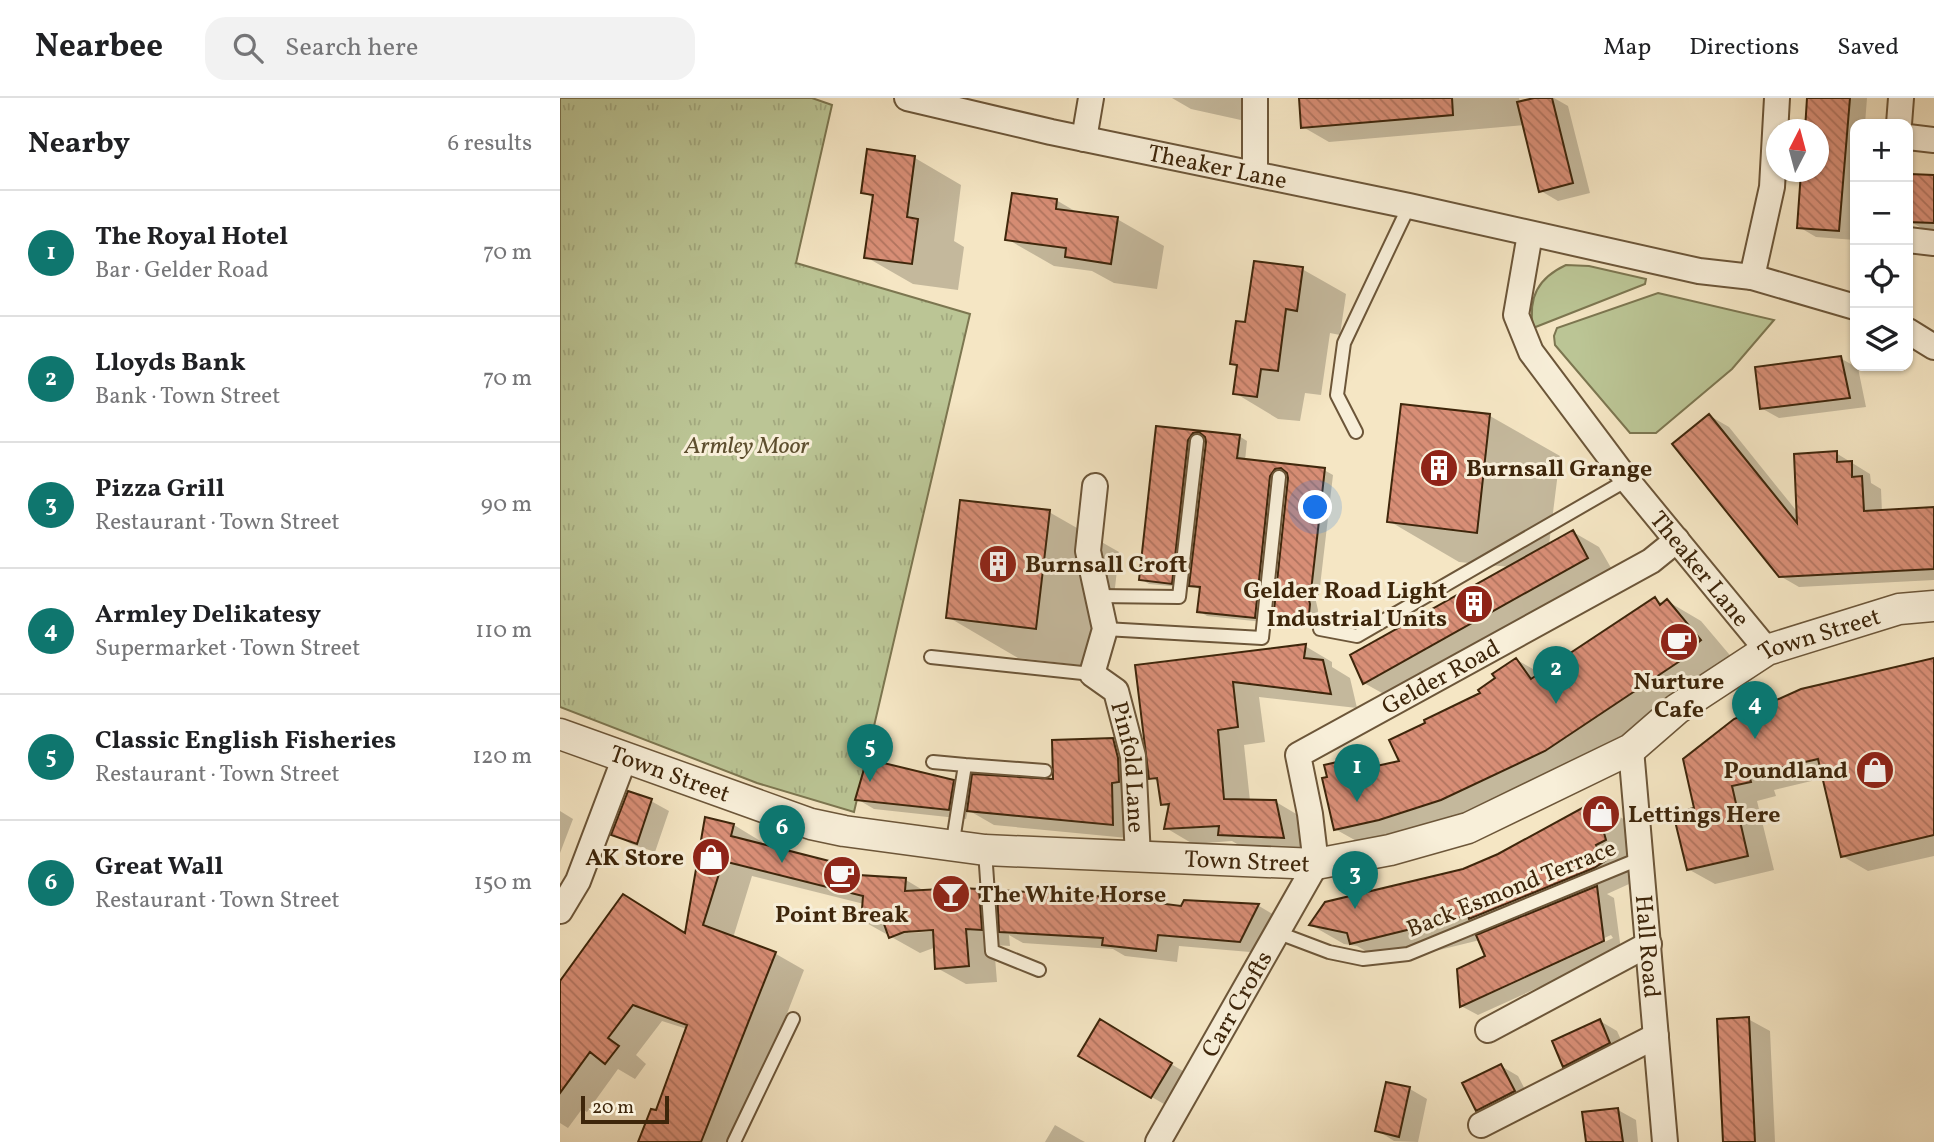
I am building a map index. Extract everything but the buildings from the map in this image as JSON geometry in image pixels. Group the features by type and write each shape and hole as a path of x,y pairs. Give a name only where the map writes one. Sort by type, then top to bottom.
{"street":[{"name":"Theaker Lane","path":"907,98 1084,139 1409,206 1699,271 1752,277 1850,306"},
{"path":"1084,139 1091,98"},
{"path":"1255,98 1255,174"},
{"path":"1752,277 1772,187 1777,98"},
{"path":"1899,119 1901,98"},
{"path":"1913,138 1934,140"},
{"name":"Theaker Lane","path":"1530,234 1516,315 1531,352 1627,480 1767,650"},
{"path":"1913,241 1934,243"},
{"path":"1913,334 1934,346"},
{"name":"Pinfold Lane","path":"1095,486 1087,551 1105,629 1092,674 1116,691 1133,756 1139,857"},
{"name":"Gelder Road","path":"1316,864 1310,814 1298,755 1651,561 1677,540"},
{"name":"Town Street","path":"560,734 811,824 844,831 952,848 1316,864 1390,850 1468,828 1631,750 1676,709 1767,650 1899,609 1934,606"},
{"name":"Hall Road","path":"1631,750 1665,1142"},
{"path":"560,911 578,881 625,757"},
{"name":"Carr Crofts","path":"1158,1142 1316,864"},
{"path":"1488,1030 1649,944"},
{"path":"1481,1125 1656,1036"}],"lane":[{"path":"1356,432 1337,395 1344,343 1409,206"},
{"path":"1098,596 1179,597 1197,441"},
{"path":"1105,629 1262,638 1279,477"},
{"path":"1320,629 1357,636 1627,480"},
{"path":"932,657 1092,674"},
{"path":"933,762 1045,771"},
{"path":"952,848 965,765"},
{"path":"985,850 992,951 1039,970"},
{"name":"Back Esmond Terrace","path":"1276,932 1329,952 1363,959 1408,954 1639,859"},
{"path":"734,1142 793,1019"}],"green space":[{"name":"Armley Moor","path":"560,98 812,98 832,105 796,263 970,314 854,812 757,783 560,707"},
{"path":"1566,265 1589,266 1646,279 1645,284 1533,328 1532,307 1537,290 1548,276"},
{"path":"1658,293 1774,320 1732,369 1656,433 1630,433 1555,345 1554,336 1557,328"}],"place":[{"name":"Burnsall Grange","path":"1439,468"},
{"name":"Burnsall Croft","path":"998,564"},
{"name":"Gelder Road Light Industrial Units","path":"1474,604"},
{"name":"Nurture Cafe","path":"1679,642"},
{"name":"Lloyds Bank","path":"1556,704"},
{"name":"Armley Delikatesy","path":"1755,739"},
{"name":"Poundland","path":"1875,770"},
{"name":"Classic English Fisheries","path":"870,782"},
{"name":"The Royal Hotel","path":"1357,802"},
{"name":"Lettings Here","path":"1601,814"},
{"name":"AK Store","path":"711,857"},
{"name":"Great Wall","path":"782,863"},
{"name":"Point Break","path":"842,875"},
{"name":"The White Horse","path":"951,894"},
{"name":"Pizza Grill","path":"1355,909"}]}
